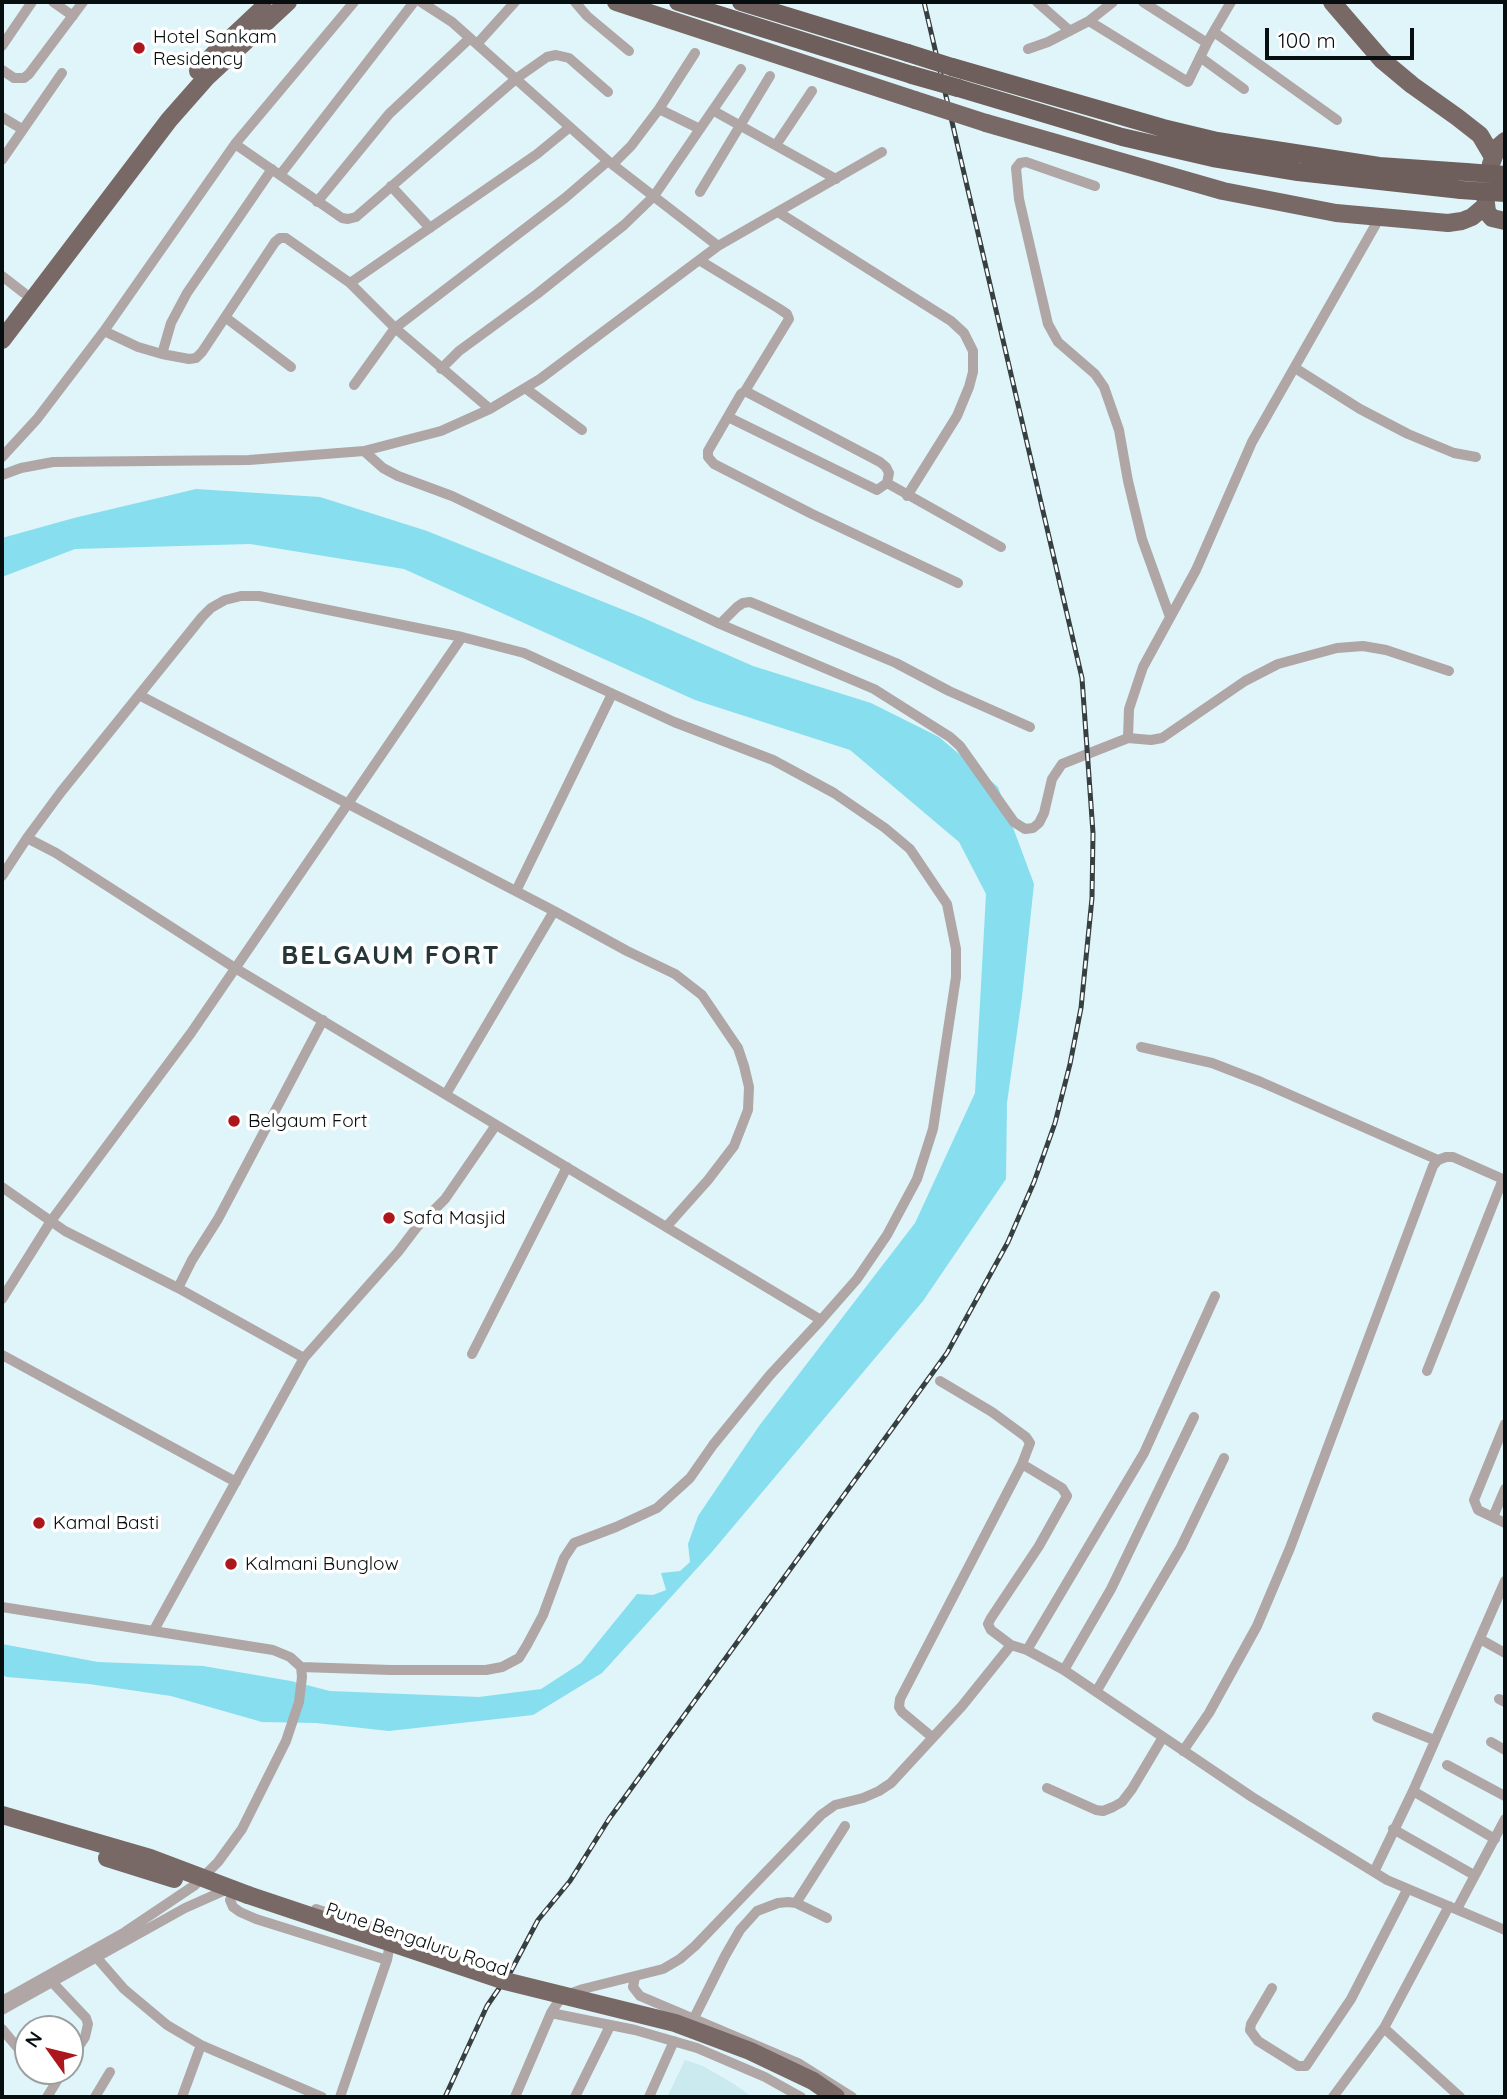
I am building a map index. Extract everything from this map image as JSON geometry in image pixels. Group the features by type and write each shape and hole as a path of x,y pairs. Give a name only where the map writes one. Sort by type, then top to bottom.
{"highway":[{"path":"678,2 1122,137 1213,158 1298,172 1505,193"},
{"path":"741,2 952,67 1217,141 1379,166 1505,175"}],"main road":[{"path":"2,322 171,101 216,52 271,2"},
{"path":"2,340 169,120 206,78 288,2"},
{"path":"616,2 986,123 1223,191 1336,213 1426,222 1462,221 1472,217 1485,206"},
{"path":"1332,2 1382,60 1479,135 1493,157"},
{"path":"1505,141 1497,148 1493,157 1486,185 1485,206 1492,218 1505,222"},
{"path":"2,1815 150,1858 233,1897 491,1977 675,2023 750,2050 813,2081 836,2097"},
{"path":"2,1826 199,1881"},
{"name":"Pune Bengaluru Road","path":"233,1897 497,1990 648,2027 728,2052 782,2077 816,2097"}],"street":[{"path":"2,46 32,2"},
{"path":"53,2 73,16"},
{"path":"2,72 19,79 29,74 83,2"},
{"path":"2,457 37,419 104,331 235,144 354,2"},
{"path":"162,354 171,323 187,293 276,172 414,2"},
{"path":"421,2 452,22 611,162 718,246"},
{"path":"317,202 389,114 515,2"},
{"path":"575,2 587,16 629,51"},
{"path":"1037,2 1070,31"},
{"path":"1028,49 1089,21 1113,2"},
{"path":"1143,2 1207,43"},
{"path":"1089,21 1188,82 1231,2"},
{"path":"1214,32 1337,120"},
{"path":"354,385 395,328 631,146 695,53"},
{"path":"235,144 317,202 348,219 356,217 517,78 547,57 563,55 569,58 608,92"},
{"path":"1200,57 1244,89"},
{"path":"441,369 459,351 527,302 624,225 653,196 741,69"},
{"path":"2,160 62,73"},
{"path":"700,192 770,76"},
{"path":"776,145 812,91"},
{"path":"659,109 700,129"},
{"path":"714,111 836,179"},
{"path":"2,117 22,130"},
{"path":"350,284 537,154 570,127"},
{"path":"2,475 53,462 249,460 364,451 441,431 490,410 540,379 718,246 882,152"},
{"path":"1095,186 1026,162 1020,163 1016,168 1019,199 1048,324 1058,342 1095,374 1104,387 1119,430 1142,539 1170,617"},
{"path":"391,186 430,228"},
{"path":"778,212 951,321 964,333 973,351 970,387 957,416 907,496"},
{"path":"1128,738 1129,709 1143,667 1196,569 1252,442 1380,217"},
{"path":"104,331 162,354 196,358 275,242 286,238 350,284 395,328 490,410"},
{"path":"699,260 778,308 787,314 789,319 741,394 708,452 708,457 714,464 812,514 958,583"},
{"path":"2,275 24,293"},
{"path":"225,317 291,367"},
{"path":"1295,368 1360,409 1408,435 1454,453 1476,457"},
{"path":"525,388 582,430"},
{"path":"728,417 872,488 877,490 887,483 889,473 880,462 745,391"},
{"path":"364,451 397,476 452,496 720,624 874,689 932,724 960,746 1014,822 1025,828 1032,828 1039,823 1052,779 1062,764 1128,738 1161,738 1245,681 1278,664 1337,648 1363,646 1386,650 1449,671"},
{"path":"887,483 1001,547"},
{"path":"2,876 6,863 202,617 225,600 241,596 259,596 462,637 524,653 674,722 773,760 834,793 910,849 947,904 956,948 956,977 933,1129 917,1179 887,1236 857,1279 770,1374 674,1495 637,1518 574,1543 564,1558 543,1615 519,1658 502,1667 486,1670 301,1667 290,1657 273,1650 2,1607"},
{"path":"720,624 737,607 750,602 872,653 1030,727"},
{"path":"2,1299 51,1220 191,1033 462,637"},
{"path":"516,891 612,694"},
{"path":"139,695 554,911 690,984 702,995 737,1048 749,1087 748,1110 738,1139 708,1180 667,1226"},
{"path":"27,838 56,853 235,968 821,1320"},
{"path":"446,1094 554,911"},
{"path":"178,1288 218,1219 323,1020"},
{"path":"1141,1048 1212,1063 1438,1160"},
{"path":"154,1630 304,1358 398,1252 416,1227 445,1199 496,1125"},
{"path":"1184,1751 1209,1713 1258,1626 1290,1548 1428,1175 1438,1160 1453,1157 1504,1180 1427,1371"},
{"path":"472,1354 567,1167"},
{"path":"2,1187 65,1231 178,1288 304,1358"},
{"path":"1027,1650 1144,1454 1215,1296"},
{"path":"2,1355 236,1482"},
{"path":"932,1737 902,1713 899,1707 900,1699 1029,1447 1028,1440 992,1412 940,1381"},
{"path":"1064,1670 1111,1588 1194,1417"},
{"path":"1505,1424 1474,1500 1478,1510 1505,1523"},
{"path":"1096,1692 1181,1547 1224,1458"},
{"path":"1022,1464 1062,1488 1067,1496 1039,1546 988,1624 991,1630 1011,1646 1027,1650 1064,1670 1252,1797 1374,1872 1407,1890 1505,1930"},
{"path":"1493,1517 1505,1489"},
{"path":"1374,1872 1413,1791 1505,1581"},
{"path":"1480,1639 1505,1653"},
{"path":"515,2097 558,2002 572,1993 663,1969 680,1959 821,1815 835,1805 863,1798 891,1783 962,1706 1011,1646"},
{"path":"2,2001 125,1932 199,1881 218,1862 242,1829 286,1741 299,1702 301,1667"},
{"path":"1377,1717 1434,1740"},
{"path":"1047,1788 1096,1810 1103,1811 1114,1807 1122,1802 1132,1789 1163,1737"},
{"path":"1491,1742 1505,1750"},
{"path":"1447,1765 1505,1797"},
{"path":"1413,1791 1495,1839"},
{"path":"1332,2097 1384,2028 1505,1819"},
{"path":"796,1903 845,1826"},
{"path":"1393,1829 1474,1875"},
{"path":"2,2010 185,1908 233,1897 248,1888 385,1931 391,1938 387,1960 340,2097"},
{"path":"1272,1988 1251,2024 1250,2031 1258,2040 1298,2066 1306,2066 1351,1999 1407,1890"},
{"path":"233,1897 233,1907 256,1919 387,1960"},
{"path":"694,2018 725,1956 757,1911 778,1903 796,1903 827,1918"},
{"path":"97,1958 124,1989 167,2025 201,2045 322,2097"},
{"path":"635,1977 633,1987 640,1996 798,2063 852,2097"},
{"path":"52,1982 83,2015"},
{"path":"551,2013 674,2041 751,2071 799,2096"},
{"path":"84,2016 88,2024 84,2039"},
{"path":"575,2097 610,2025"},
{"path":"1384,2028 1460,2097"},
{"path":"2,2029 14,2043"},
{"path":"649,2097 674,2041"},
{"path":"182,2097 201,2045"},
{"path":"95,2097 110,2072"}],"shaded area":[{"path":"685,2060 703,2066 752,2097 667,2097"}],"water":[{"path":"196,489 320,497 427,531 641,617 753,666 871,703 939,737 998,787 1034,884 1007,1103 1006,1179 923,1301 711,1553 602,1673 533,1715 389,1731 316,1723 262,1722 171,1696 89,1684 7,1677 2,1675 2,1644 98,1662 203,1666 291,1681 330,1691 479,1697 541,1689 581,1663 637,1594 653,1595 666,1590 661,1573 680,1571 690,1562 688,1544 698,1516 759,1426 915,1223 975,1093 986,894 959,842 850,750 695,700 404,569 250,544 75,549 2,577 2,538"}],"railway":[{"path":"445,2097 487,2006 511,1971 538,1920 570,1881 609,1819 947,1353 1008,1242 1034,1182 1055,1123 1070,1064 1081,1008 1092,898 1093,833 1082,678 924,2"}],"place":[{"name":"Hotel Sankam Residency","path":"139,48"},
{"name":"Belgaum Fort","path":"234,1121"},
{"name":"Safa Masjid","path":"389,1218"},
{"name":"Kamal Basti","path":"39,1523"},
{"name":"Kalmani Bunglow","path":"231,1564"}],"district":[{"name":"BELGAUM FORT","path":"391,956"}]}
